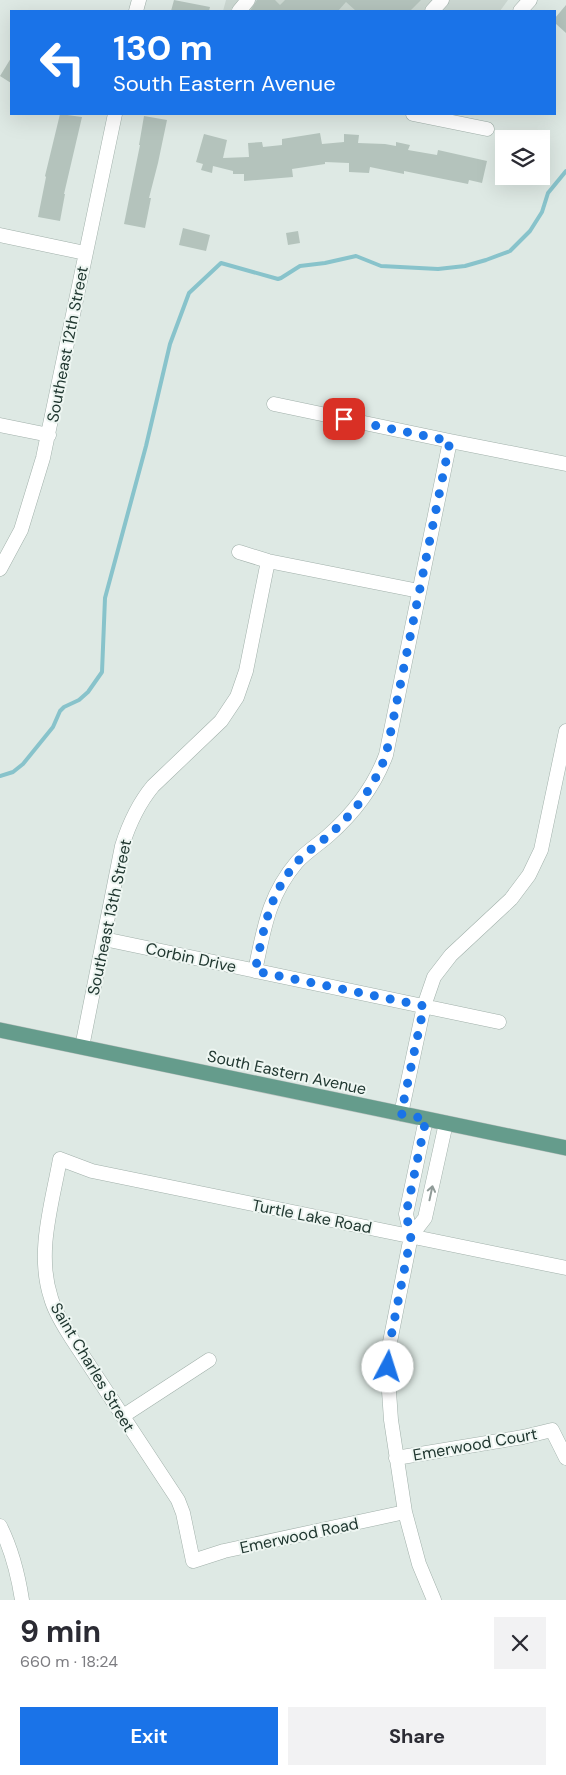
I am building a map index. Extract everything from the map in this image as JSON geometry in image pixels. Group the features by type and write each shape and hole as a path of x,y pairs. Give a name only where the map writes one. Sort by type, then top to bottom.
{"main road":[{"name":"South Eastern Avenue","path":"0,1030 566,1148"}],"street":[{"path":"240,10 248,0"},
{"path":"433,10 442,0"},
{"path":"521,10 530,0"},
{"name":"Southeast 12th Street","path":"0,569 21,530 36,484 48,435 115,115"},
{"path":"423,115 462,119 487,129"},
{"path":"0,235 85,253"},
{"path":"274,404 566,464"},
{"path":"0,424 48,435"},
{"path":"255,971 270,906 281,884 298,860 356,809 381,768 390,742 450,441"},
{"path":"239,552 268,561 419,591"},
{"name":"Southeast 13th Street","path":"82,1047 122,846 128,826 153,786 220,721 237,697 246,671 268,561"},
{"path":"401,1114 424,1006 434,977 451,955 512,898 536,862 541,850 566,731"},
{"name":"Corbin Drive","path":"104,940 499,1022"},
{"path":"426,1119 406,1214 411,1236 389,1347 389,1391 396,1458 405,1512 419,1564 434,1600"},
{"path":"411,1236 425,1218 446,1123"},
{"name":"Turtle Lake Road","path":"60,1159 92,1171 566,1268"},
{"name":"Saint Charles Street","path":"60,1159 45,1239 45,1267 50,1298 63,1325 178,1500 183,1513 193,1561"},
{"path":"122,1416 209,1360"},
{"name":"Emerwood Court","path":"396,1458 523,1437 552,1430 566,1458"},
{"name":"Emerwood Road","path":"193,1561 224,1551 405,1512"},
{"path":"0,1526 15,1565 22,1600"}],"shaded area":[{"path":"226,0 508,0 501,10 223,10"}],"building":[{"path":"174,0 210,7 209,10 171,10"},
{"path":"257,0 275,0 280,5 285,0 421,0 411,10 355,10 346,2 339,10 251,10"},
{"path":"566,5 566,33 556,24 556,17"},
{"path":"10,60 10,82 0,76"},
{"path":"60,115 82,117 64,194 60,221 38,217 45,176"},
{"path":"144,116 167,120 149,198 151,198 145,228 124,224"},
{"path":"320,133 322,144 344,142 344,134 359,135 358,143 396,146 396,142 410,145 408,150 437,155 438,150 487,161 482,183 469,180 468,184 404,171 404,174 370,167 369,173 349,172 349,163 325,162 325,164 292,169 293,177 244,181 244,174 233,174 233,171 213,166 212,173 201,170 203,164 196,162 204,134 227,140 223,158 249,157 248,143 262,142 263,147 282,145 282,139"},
{"path":"183,228 210,235 206,251 179,245"},
{"path":"298,231 300,243 288,245 286,233"}],"waterway":[{"path":"0,776 13,772 23,764 53,727 60,711 79,700 88,692 102,672 105,598 146,446 170,344 189,293 221,263 278,279 300,266 356,256 381,266 438,269 465,266 486,260 510,251 530,231 542,212 548,193 566,171"}],"route":[{"path":"344,419 450,441 386,755 375,780 356,809 331,833 298,860 277,891 264,927 255,971 424,1006 401,1114 426,1119 406,1214 411,1236 389,1347 388,1367"}]}
